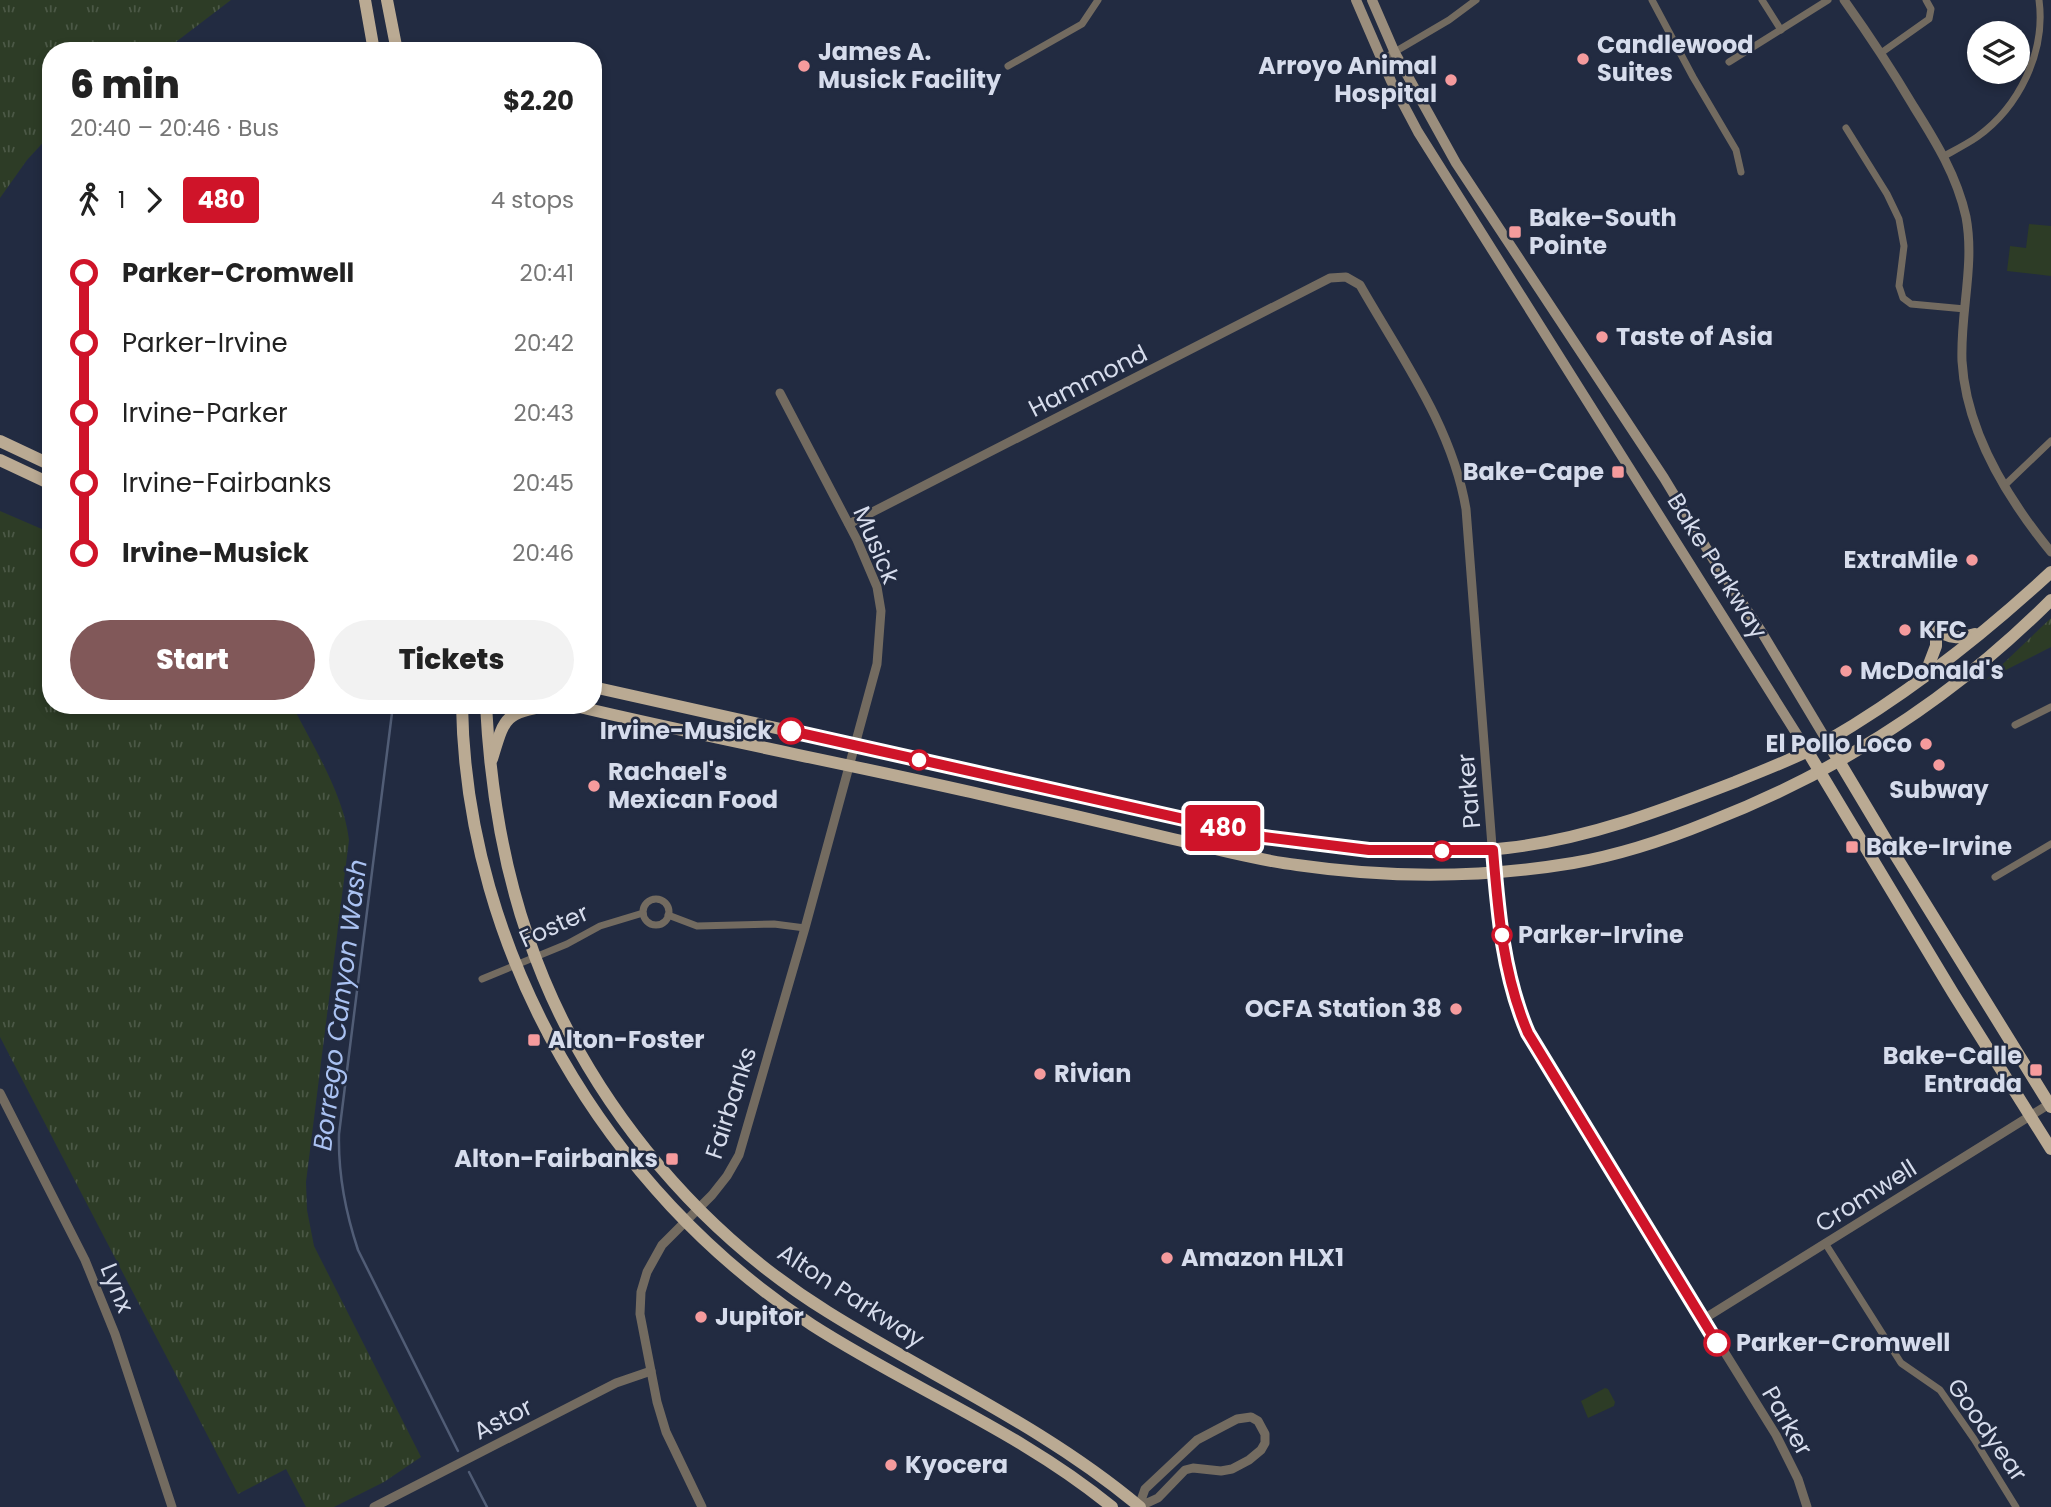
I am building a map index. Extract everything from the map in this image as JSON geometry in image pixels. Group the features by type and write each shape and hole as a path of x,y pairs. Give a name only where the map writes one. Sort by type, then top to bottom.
{"main road":[{"path":"365,0 372,42"},
{"path":"387,0 395,42"},
{"name":"Bake Parkway","path":"1356,0 1381,60 1418,132 1808,752 2051,1149"},
{"name":"Bake Parkway","path":"1372,0 1395,53 1456,163 1664,478 1761,631 1838,762 2050,1105"},
{"path":"0,441 42,461"},
{"path":"0,460 42,480"},
{"path":"602,689 1264,837 1369,850 1493,850 1578,837 1642,818 1808,752 1924,676 1982,632 2051,572"},
{"path":"602,712 850,764 1272,861 1352,871 1494,872 1576,862 1657,842 1739,810 1819,773 1911,718 1957,684 1999,651 2051,600"},
{"path":"1924,676 1936,646 1936,629 1958,639 1982,632"},
{"name":"Alton Parkway","path":"463,714 468,788 477,838 495,906 517,964 542,1022 583,1094 634,1165 685,1221 748,1279 811,1324 1028,1448 1112,1507"},
{"name":"Alton Parkway","path":"487,714 490,766 505,856 535,956 559,1013 596,1079 639,1140 699,1208 752,1257 806,1298 1058,1445 1102,1476 1139,1507"},
{"path":"490,766 500,732 508,719 516,714"}],"street":[{"path":"1008,66 1082,24 1098,0"},
{"path":"1381,60 1476,0"},
{"path":"1652,0 1736,150 1741,172"},
{"path":"1762,0 1781,30"},
{"path":"1729,62 1828,0"},
{"path":"1844,0 1881,53 1944,156 1955,179 1966,217 1969,250 1962,361 1969,407 1984,446 2005,485 2023,515 2051,552"},
{"path":"1881,53 1929,19 1931,9 1926,0"},
{"path":"1944,156 1977,137 2009,105 2023,84 2037,40 2039,0"},
{"path":"1846,128 1887,194 1899,219 1904,246 1899,286 1903,298 1911,304 1965,309"},
{"name":"Hammond","path":"849,524 1330,278 1346,277"},
{"name":"Parker","path":"1346,277 1360,285 1432,409 1461,481 1466,509 1494,872 1507,970 1519,1012 1528,1033 1702,1320 1776,1435 1798,1479 1807,1507"},
{"name":"Musick","path":"780,393 849,524 877,587 880,611 877,664 850,764"},
{"path":"2005,485 2051,441"},
{"path":"2015,725 2051,707"},
{"name":"Fairbanks","path":"702,1507 666,1432 640,1314 641,1292 654,1258 670,1235 727,1176 738,1155 850,764"},
{"path":"1994,877 2051,844"},
{"path":"657,899 667,906 668,915 662,923 652,924 643,913 646,904 657,899"},
{"name":"Foster","path":"482,979 567,944 600,926 643,913"},
{"path":"668,915 696,926 774,924 805,928"},
{"name":"Lynx","path":"0,1093 85,1260 114,1334 172,1507"},
{"name":"Cromwell","path":"1702,1320 2050,1105"},
{"name":"Goodyear","path":"1825,1243 1901,1363 1940,1390 2016,1507"},
{"name":"Astor","path":"374,1507 616,1382 651,1371"},
{"path":"1251,1417 1258,1421 1265,1434 1265,1443 1249,1460 1232,1469 1221,1471 1194,1468 1185,1470 1158,1498 1139,1507 1145,1489 1197,1440 1237,1419 1251,1417"}],"green space":[{"path":"0,0 231,0 176,42 42,42 42,144 0,198"},
{"path":"2029,224 2051,226 2051,276 2007,271 2010,246 2026,248"},
{"path":"0,511 42,529 42,714 297,714 334,788 349,840 306,1182 307,1210 314,1246 421,1457 384,1482 334,1507 306,1507 286,1469 238,1494 0,1037"},
{"path":"2051,618 2051,647 1986,680"},
{"path":"1605,1388 1615,1402 1614,1406 1588,1418 1581,1401"}],"waterway":[{"name":"Borrego Canyon Wash","path":"392,714 339,1134 341,1178 358,1250 458,1451"},
{"name":"Borrego Canyon Wash","path":"469,1472 487,1507"}],"bus line":[{"name":"480","path":"791,731 1264,837 1369,850 1493,850 1507,970 1528,1033 1717,1343"}],"place":[{"name":"Candlewood Suites","path":"1583,59"},
{"name":"James A. Musick Facility","path":"804,66"},
{"name":"Arroyo Animal Hospital","path":"1451,80"},
{"name":"Bake-South Pointe","path":"1515,232"},
{"name":"Taste of Asia","path":"1602,337"},
{"name":"Bake-Cape","path":"1618,472"},
{"name":"ExtraMile","path":"1972,560"},
{"name":"KFC","path":"1905,630"},
{"name":"McDonald's","path":"1846,671"},
{"name":"Irvine-Musick","path":"791,731"},
{"name":"El Pollo Loco","path":"1926,744"},
{"name":"Subway","path":"1939,765"},
{"name":"Rachael's Mexican Food","path":"594,786"},
{"name":"Bake-Irvine","path":"1852,847"},
{"name":"Parker-Irvine","path":"1502,935"},
{"name":"OCFA Station 38","path":"1456,1009"},
{"name":"Alton-Foster","path":"534,1040"},
{"name":"Bake-Calle Entrada","path":"2036,1070"},
{"name":"Rivian","path":"1040,1074"},
{"name":"Alton-Fairbanks","path":"672,1159"},
{"name":"Amazon HLX1","path":"1167,1258"},
{"name":"Jupitor","path":"701,1317"},
{"name":"Parker-Cromwell","path":"1717,1343"},
{"name":"Kyocera","path":"891,1465"}]}
